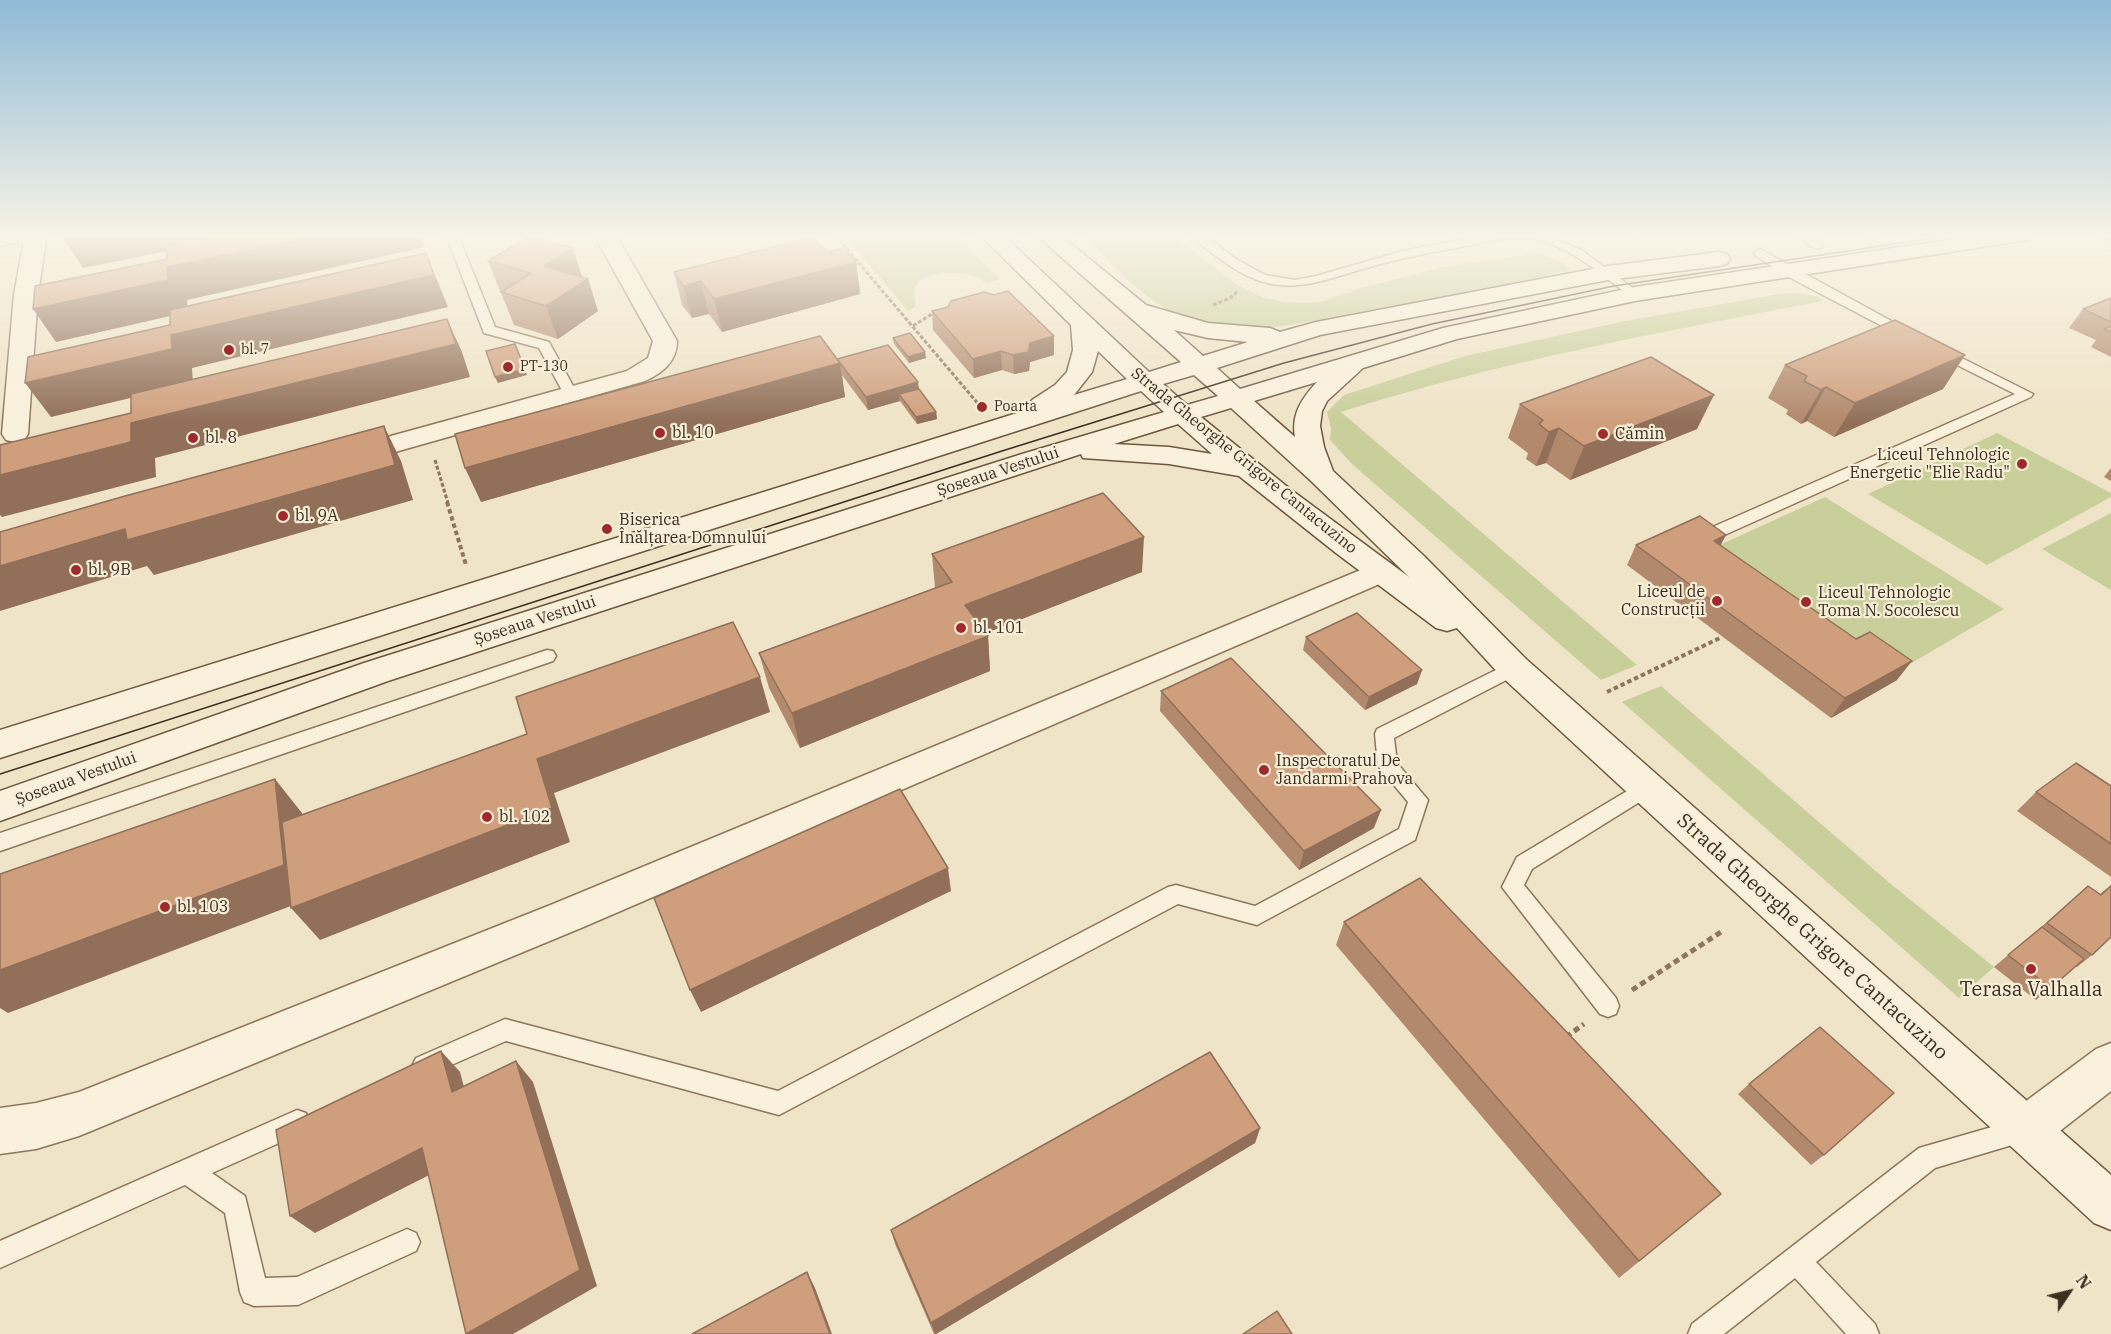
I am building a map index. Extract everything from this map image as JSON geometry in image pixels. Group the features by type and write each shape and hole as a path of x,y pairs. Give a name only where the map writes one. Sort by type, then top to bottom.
{"main road":[{"path":"15,434 31,297"},
{"path":"324,463 636,376 660,361 666,351 665,341 640,297"},
{"name":"Strada Gheorghe Grigore Cantacuzino","path":"1055,297 1182,414 1251,471 1380,572 1515,668"},
{"name":"Strada Gheorghe Grigore Cantacuzino","path":"1123,297 1320,474 1413,563 1515,668 2111,1206"},
{"path":"1132,305 1167,321 1211,332 1248,335 1283,334 1316,329 1482,297"},
{"name":"Șoseaua Vestului","path":"0,806 376,672 1032,460 1364,358 1474,328 1620,297"},
{"path":"1002,426 1048,402 1077,378 1086,360 1087,341 1082,323"},
{"path":"0,744 1002,426 1316,329"},
{"path":"1320,474 1310,444 1307,417 1321,393 1334,378 1364,358"},
{"path":"1032,460 1090,452 1149,452 1184,456 1251,471"},
{"path":"0,1131 36,1126 79,1114 556,920 1380,572"},
{"path":"2026,1129 2111,1064"}],"lane":[{"path":"476,297 489,330 544,345 571,395"},
{"path":"1714,533 2025,394 1837,297"},
{"path":"0,842 547,656"},
{"path":"406,1074 505,1030 779,1103 1176,894 1257,916 1408,834 1418,800 1388,766 1384,734 1515,668"},
{"path":"1608,1006 1513,887 1524,863 1647,787"},
{"path":"0,1255 318,1112"},
{"path":"1702,1334 1928,1157 2026,1129"},
{"path":"187,1171 236,1205 255,1292 298,1291 407,1242"},
{"path":"1796,1260 1865,1334"}],"path":[{"path":"888,297 1002,426"},
{"path":"1211,332 1203,316 1207,308 1231,297"},
{"path":"913,326 937,311"},
{"path":"428,435 475,595"},
{"path":"1607,692 1722,637"}],"green space":[{"path":"896,297 915,297 916,306 908,311"},
{"path":"1149,297 1262,297 1291,303 1321,302 1335,297 1442,297 1308,322 1245,329 1203,325 1187,320"},
{"path":"1761,297 1818,297 1823,301 1580,349 1460,378 1341,412 1637,665 1601,680 1352,464 1330,440 1331,428 1327,412 1344,395 1465,356 1625,321"},
{"path":"1997,433 2111,493 2111,497 1987,565 1868,494"},
{"path":"1825,497 2004,609 1896,672 1715,547"},
{"path":"2111,513 2111,590 2042,549"},
{"path":"1661,686 1892,885 1994,967 1959,998 1622,702"}],"building":[{"path":"34,297 88,297 33,309"},
{"path":"227,297 336,297 171,335 172,349 25,383 28,357 170,325 170,310"},
{"path":"518,297 560,297 546,306"},
{"path":"965,297 1014,297 1054,336 1030,343 1028,352 1013,355 1001,351 973,359 932,311 948,307 951,301"},
{"path":"2111,298 2111,322 2083,309"},
{"path":"447,319 456,344 131,423 131,442 0,475 0,445 131,413 131,394"},
{"path":"1895,320 1965,355 1855,403 1826,387 1821,390 1804,381 1807,376 1785,365"},
{"path":"910,333 925,352 908,357 893,338"},
{"path":"820,336 840,363 465,468 455,434"},
{"name":"PT-130","path":"515,344 525,369 495,377 486,351"},
{"path":"888,345 918,382 866,397 837,359"},
{"path":"1651,357 1714,395 1584,446 1559,428 1549,432 1539,424 1543,420 1520,404"},
{"path":"919,389 936,412 916,417 899,394"},
{"path":"384,426 395,465 127,540 125,529 0,566 0,532"},
{"path":"1103,493 1144,537 965,605 988,636 792,713 759,653 952,582 932,554"},
{"path":"1700,516 1726,535 1714,541 1856,639 1870,632 1912,661 1845,698 1636,545"},
{"path":"1357,613 1422,670 1369,697 1306,637"},
{"path":"733,622 760,677 537,759 552,808 291,908 282,822 527,734 516,697"},
{"name":"Inspectoratul De Jandarmi Prahova","path":"1231,658 1381,810 1304,851 1161,691"},
{"path":"2076,763 2111,786 2111,844 2036,792"},
{"path":"275,779 284,865 0,970 0,874"},
{"path":"900,789 948,868 690,990 654,898"},
{"path":"1420,878 1721,1194 1639,1261 1344,922"},
{"path":"2088,886 2101,895 2111,886 2111,937 2092,955 2047,923"},
{"path":"2042,927 2084,959 2051,988 2008,955"},
{"path":"1820,1027 1894,1093 1824,1155 1749,1084"},
{"path":"441,1051 452,1092 516,1061 580,1270 466,1334 422,1148 290,1216 276,1130"},
{"path":"1210,1052 1260,1128 931,1323 891,1230"},
{"path":"807,1272 830,1334 692,1334"},
{"path":"1277,1311 1292,1334 1243,1334"}],"tram line":[{"path":"0,774 1002,451 1284,363 1432,324 1560,297"}],"place":[{"name":"bl. 7","path":"229,350"},
{"name":"PT-130","path":"508,367"},
{"name":"Poarta","path":"982,407"},
{"name":"bl. 10","path":"660,433"},
{"name":"Cămin","path":"1603,434"},
{"name":"bl. 8","path":"193,438"},
{"name":"Liceul Tehnologic Energetic \"Elie Radu\"","path":"2022,464"},
{"name":"bl. 9A","path":"283,516"},
{"name":"Biserica Înălțarea Domnului","path":"607,529"},
{"name":"bl. 9B","path":"76,570"},
{"name":"Liceul de Construcții","path":"1717,601"},
{"name":"Liceul Tehnologic Toma N. Socolescu","path":"1806,602"},
{"name":"bl. 101","path":"961,628"},
{"name":"Inspectoratul De Jandarmi Prahova","path":"1264,770"},
{"name":"bl. 102","path":"487,817"},
{"name":"bl. 103","path":"165,907"},
{"name":"Terasa Valhalla","path":"2031,969"}]}
